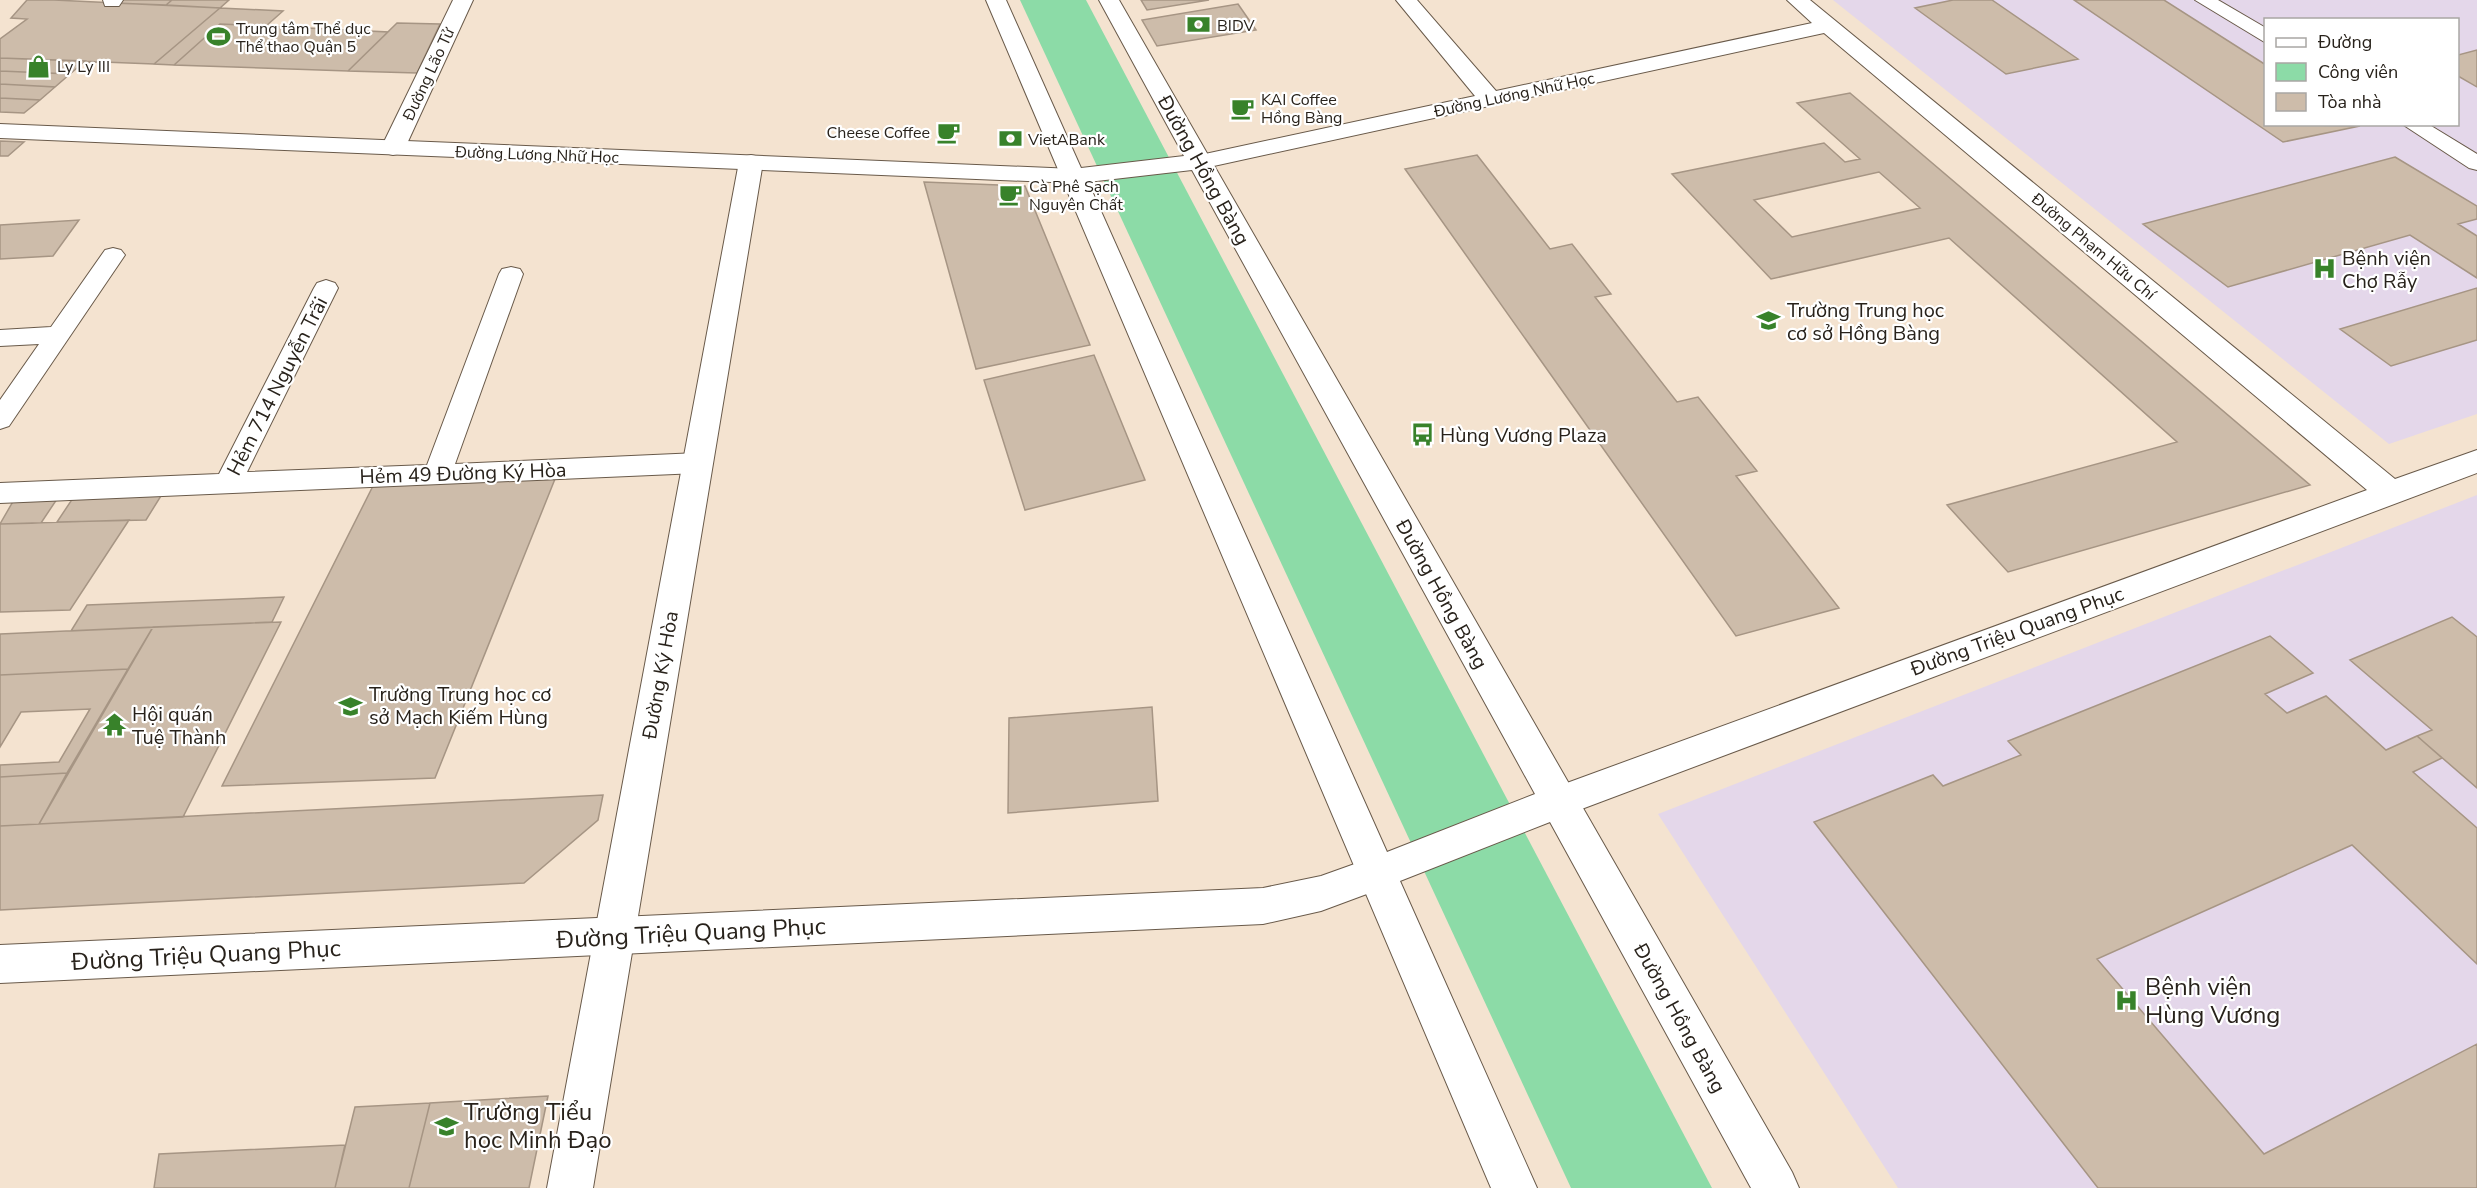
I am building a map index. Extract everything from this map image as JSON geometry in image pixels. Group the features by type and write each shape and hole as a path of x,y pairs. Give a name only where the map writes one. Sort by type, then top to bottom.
{"street":[{"name":"Đường Lão Tử","path":"393,148 463,0"},
{"path":"996,0 1377,873 1401,934 1514,1188"},
{"name":"Đường Hồng Bàng","path":"1108,0 1776,1188"},
{"path":"1406,0 1490,99"},
{"name":"Đường Phạm Hữu Chí","path":"1797,0 2390,492"},
{"name":"Đường Lương Nhữ Học","path":"0,131 1074,176 1200,162 1828,26"},
{"name":"Đường Ký Hòa","path":"570,1188 751,162"},
{"name":"Đường Triệu Quang Phục","path":"0,964 1263,906 1315,896 1558,802 2477,461"}],"lane":[{"path":"2205,0 2264,36"},
{"path":"2415,126 2477,163"},
{"path":"0,420 113,255"},
{"path":"437,474 511,274"},
{"name":"Hẻm 714 Nguyễn Trãi","path":"228,483 326,288"},
{"path":"0,338 58,335"},
{"name":"Hẻm 49 Đường Ký Hòa","path":"0,493 698,463"}],"shaded area":[{"name":"Bệnh viện Chợ Rẫy","path":"1833,0 2477,0 2477,414 2389,444"},
{"name":"Bệnh viện Hùng Vương","path":"2477,495 2477,1188 1898,1188 1658,814"}],"green space":[{"path":"1020,0 1086,0 1712,1188 1571,1188"}],"building":[{"path":"27,0 220,8 154,64 0,58 0,39 27,19 11,18"},
{"path":"117,0 172,0 166,5 113,3"},
{"path":"172,0 229,0 220,8 166,5"},
{"path":"1141,0 1209,0 1147,10"},
{"path":"1953,0 1992,0 2078,59 2006,74 1915,8"},
{"path":"2074,0 2164,0 2264,64 2264,126 2360,126 2283,142"},
{"name":"BIDV","path":"1238,4 1256,30 1157,46 1142,20"},
{"path":"220,8 283,11 266,26 220,24 174,65 154,64"},
{"path":"397,23 440,24 417,73 348,71"},
{"path":"220,24 388,32 348,71 174,65"},
{"path":"2477,50 2477,87 2459,77 2459,55"},
{"name":"Ly Ly III","path":"0,58 85,61 70,74 0,71"},
{"path":"0,71 70,74 55,87 0,84"},
{"path":"0,84 55,87 40,100 0,98"},
{"path":"1850,93 2310,485 2008,572 1947,505 2177,442 1949,238 1771,279 1672,174 1824,143 1845,162 1860,159 1797,103","holes":["1879,172 1920,208 1792,237 1754,200"]},
{"path":"0,98 40,100 24,113 0,112"},
{"path":"0,141 24,142 8,156 0,156"},
{"path":"1477,155 1550,249 1572,244 1611,294 1595,297 1677,402 1698,397 1757,471 1736,476 1839,608 1736,636 1405,169"},
{"path":"2395,157 2477,206 2477,219 2458,224 2477,236 2477,278 2410,235 2228,287 2143,224"},
{"path":"924,182 1025,186 1090,345 976,369"},
{"path":"79,220 53,256 0,259 0,225"},
{"path":"2477,288 2477,340 2391,366 2340,329"},
{"path":"1094,355 1145,480 1025,510 984,380"},
{"path":"557,474 435,778 222,786 375,482"},
{"path":"164,491 146,520 57,522 75,495"},
{"path":"59,496 41,523 0,524 15,498"},
{"path":"129,520 70,610 0,612 0,524"},
{"path":"284,597 272,622 71,631 87,605"},
{"path":"2452,617 2477,637 2477,788 2417,736 2432,730 2350,660"},
{"path":"281,622 183,817 39,824 153,627"},
{"path":"153,627 128,669 0,675 0,634"},
{"path":"2270,636 2313,673 2265,694 2287,713 2326,696 2386,750 2417,736 2442,758 2413,772 2477,828 2477,964 2352,845 2097,959 2264,1154 2477,1044 2477,1188 2098,1188 1814,822 1933,775 1943,786 2021,755 2008,741"},
{"path":"128,669 67,773 0,777 0,765 59,762 90,709 21,712 0,747 0,675"},
{"path":"1152,707 1158,801 1008,813 1009,718"},
{"path":"67,773 39,824 0,826 0,777"},
{"path":"603,795 598,820 524,883 0,910 0,826"},
{"path":"548,1096 529,1188 409,1188 430,1103"},
{"path":"430,1103 409,1188 335,1188 355,1107"},
{"path":"345,1145 335,1188 154,1188 159,1154"}],"place":[{"name":"BIDV","path":"1199,25"},
{"name":"Trung tâm Thể dục Thể thao Quận 5","path":"218,37"},
{"name":"Ly Ly III","path":"39,66"},
{"name":"KAI Coffee Hồng Bàng","path":"1243,108"},
{"name":"Cheese Coffee","path":"948,132"},
{"name":"VietABank","path":"1010,139"},
{"name":"Cà Phê Sạch Nguyên Chất","path":"1011,195"},
{"name":"Bệnh viện Chợ Rẫy","path":"2324,269"},
{"name":"Trường Trung học cơ sở Hồng Bàng","path":"1769,321"},
{"name":"Hùng Vương Plaza","path":"1422,435"},
{"name":"Trường Trung học cơ sở Mạch Kiếm Hùng","path":"351,706"},
{"name":"Hội quán Tuệ Thành","path":"114,725"},
{"name":"Bệnh viện Hùng Vương","path":"2127,1001"},
{"name":"Trường Tiểu học Minh Đạo","path":"446,1126"}]}
